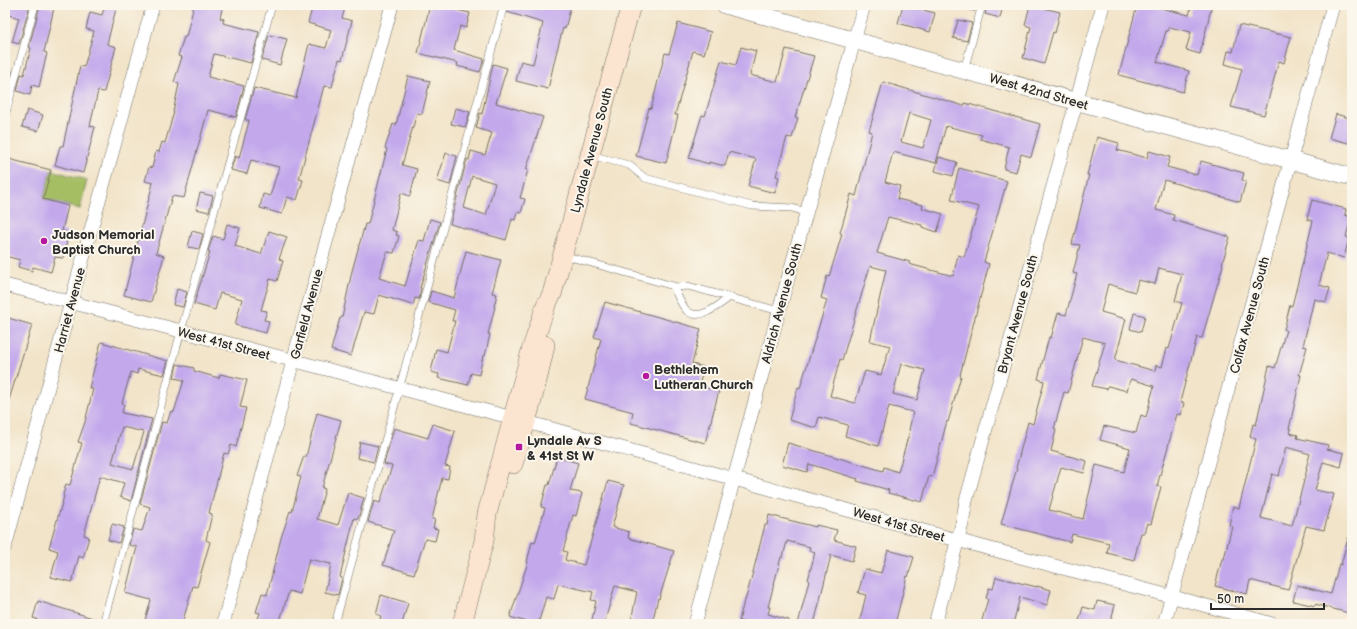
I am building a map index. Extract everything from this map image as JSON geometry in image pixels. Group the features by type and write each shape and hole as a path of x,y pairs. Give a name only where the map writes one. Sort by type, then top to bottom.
{"main road":[{"name":"Lyndale Avenue South","path":"462,624 484,541 487,514 520,420 542,318 546,305 552,294 631,5"}],"street":[{"name":"Harriet Avenue","path":"5,547 153,5"},
{"name":"Garfield Avenue","path":"223,624 293,361 392,5"},
{"name":"West 42nd Street","path":"725,5 1076,102 1352,176"},
{"name":"Aldrich Avenue South","path":"695,624 806,212 864,5"},
{"name":"Bryant Avenue South","path":"935,624 958,540 966,501 1103,5"},
{"name":"Colfax Avenue South","path":"1164,624 1333,5"},
{"name":"West 41st Street","path":"5,285 520,420 1272,624"}],"lane":[{"path":"5,116 35,5"},
{"path":"102,624 181,331 272,5"},
{"path":"335,624 504,5"},
{"path":"964,70 982,5"},
{"path":"590,155 629,166 645,178 752,206 792,208 806,212"},
{"path":"562,255 673,286 688,286 779,311"},
{"path":"673,286 688,312 699,315 730,297"}],"green space":[{"path":"51,170 87,180 80,209 43,199"}],"building":[{"path":"5,5 30,5 19,44 12,42 19,18 5,14"},
{"path":"40,5 54,8 44,52 47,53 39,87 32,85 30,95 17,91 21,74 24,75 31,48 29,47"},
{"path":"105,5 117,5 107,44 116,47 104,92 98,91 90,126 95,127 83,173 55,165 60,146 63,146 80,66 84,67 94,31 86,29 90,12 102,15"},
{"path":"194,5 223,5 220,18 224,19 223,23 259,32 251,63 214,54 208,77 244,86 236,117 208,110 184,198 172,196 156,253 164,256 151,302 124,295 153,183 145,181 149,167 152,168 156,151 159,152 162,142 165,143 174,112 179,84 174,82 182,57 178,56 184,37 186,37"},
{"path":"313,5 346,5 342,18 352,21 342,60 339,59 332,87 324,86 299,179 303,180 297,200 287,197 282,214 260,208 263,194 270,196 279,167 251,160 247,174 231,170 235,156 239,158 249,120 245,120 254,88 296,98 309,44 326,48 331,30 308,23"},
{"path":"430,5 470,13 466,28 460,26 454,50 484,59 480,72 457,66 458,63 418,53"},
{"path":"509,5 571,5 565,29 563,28 548,89 516,81 521,61 533,64 543,23 507,12"},
{"path":"903,5 935,13 930,32 898,23"},
{"path":"966,5 977,5 975,11 966,9"},
{"path":"987,5 1003,5 1000,18 985,14"},
{"path":"1030,5 1060,12 1055,33 1053,32 1044,64 1023,58 1031,27 1025,25"},
{"path":"1137,5 1149,5 1189,15 1192,5 1212,5 1200,54 1186,50 1191,32 1169,27 1168,31 1166,31 1157,62 1189,71 1183,92 1119,75"},
{"path":"958,20 972,23 967,41 953,38"},
{"path":"678,23 711,32 704,54 693,51 675,115 678,115 666,163 636,156 649,108 651,109 665,53 669,54"},
{"path":"1239,25 1291,37 1284,63 1279,61 1264,115 1231,107 1242,69 1225,64 1228,51 1233,52"},
{"path":"269,35 287,39 280,65 262,60"},
{"path":"741,47 756,51 750,75 777,82 786,49 814,56 795,118 798,118 792,138 787,137 776,176 779,177 775,193 748,186 756,159 729,152 725,166 709,162 709,164 689,158 702,115 705,116 721,61 736,65"},
{"path":"493,64 507,68 496,103 543,117 526,170 528,170 520,198 525,199 521,213 517,212 515,220 512,219 506,240 450,224 467,159 469,160 471,151 485,155 492,133 476,128 480,113 482,114","holes":["472,176 495,183 486,215 464,208"]},
{"path":"5,69 12,71 7,88 5,87"},
{"path":"408,76 430,81 422,114 417,113 402,165 417,169 410,196 401,193 392,230 397,232 396,235 399,236 394,253 387,252 379,278 405,286 419,240 424,241 430,219 440,222 420,288 419,299 415,298 413,305 379,295 374,314 364,312 351,356 331,350 340,318 342,318 352,271 365,224 368,224 387,149 385,148 393,124 396,125"},
{"path":"883,82 964,106 965,103 1040,124 1031,157 1021,154 1016,172 1004,169 1009,147 980,139 982,135 946,126 936,163 893,152 885,182 900,186 897,199 923,205 922,208 943,214 937,232 922,227 922,225 888,217 877,253 910,262 909,264 953,276 958,255 964,257 979,207 951,200 959,168 1007,181 984,262 989,264 960,375 961,376 932,477 929,476 922,502 888,493 889,490 857,481 858,479 809,464 807,472 782,465 788,443 883,471 884,467 898,472 910,430 913,412 889,406 878,446 845,436 848,425 819,417 816,428 789,420 798,387 800,388 827,300 821,298 842,234 840,233 851,194 856,196 872,132 869,131","holes":["909,113 931,120 923,148 901,142","870,266 886,270 870,341 890,346 881,375 865,371 855,403 830,396 840,359 842,360","901,364 925,370 917,400 893,394"]},
{"path":"455,108 470,112 465,127 451,124"},
{"path":"27,110 43,115 38,131 22,127"},
{"path":"1336,114 1352,119 1352,144 1329,138"},
{"path":"1097,137 1119,143 1117,150 1147,158 1149,151 1170,157 1167,167 1197,175 1201,161 1244,173 1242,180 1246,181 1240,202 1164,180 1156,210 1174,215 1173,220 1230,237 1202,338 1197,337 1180,402 1184,403 1181,415 1177,414 1157,486 1161,487 1151,524 1147,523 1144,533 1141,533 1134,560 1107,553 1109,543 1072,534 1070,542 1001,524 1028,422 1033,424 1043,386 1044,381 1038,379 1049,337 1051,338 1058,313 1066,315 1077,274 1073,273 1080,245 1072,244 1089,175 1087,175","holes":["1159,268 1182,274 1175,301 1182,303 1169,349 1167,348 1162,367 1156,365 1155,371 1115,360 1126,319 1101,312 1108,284 1135,292 1138,280 1155,284","1083,337 1105,343 1092,386 1107,389 1108,386 1127,391 1131,379 1154,386 1146,417 1141,415 1136,433 1104,426 1100,440 1130,448 1124,472 1096,465 1083,519 1049,510 1061,467 1084,473 1087,461 1051,451 1056,430 1054,429 1064,392 1068,393"]},
{"path":"446,153 457,156 450,185 437,181"},
{"path":"939,157 957,162 953,176 935,171"},
{"path":"5,158 51,170 43,199 68,206 62,231 69,233 63,258 55,257 51,272 33,267 32,271 18,267 20,260 5,256"},
{"path":"200,193 213,196 209,212 196,209"},
{"path":"1312,200 1346,209 1345,215 1351,217 1346,237 1349,238 1344,258 1327,253 1319,285 1330,288 1326,302 1314,299 1303,346 1307,347 1299,375 1301,375 1289,429 1291,429 1290,433 1298,435 1297,438 1328,445 1327,449 1344,453 1341,467 1323,462 1315,490 1334,494 1330,509 1324,530 1306,526 1288,590 1250,580 1247,594 1215,586 1222,559 1224,559 1232,526 1229,525 1233,506 1239,508 1256,439 1250,437 1253,424 1256,425 1269,366 1275,368 1286,330 1284,330 1290,305 1292,306 1313,221 1307,219","holes":["1286,447 1310,454 1292,526 1261,518 1272,474 1279,476"]},
{"path":"227,224 240,228 235,246 261,254 269,231 287,237 279,259 283,261 277,281 270,279 261,310 267,311 264,320 269,321 266,333 235,325 242,299 220,293 215,310 194,304 210,252 208,251 213,236 223,239"},
{"path":"192,231 203,234 199,249 188,247"},
{"path":"466,251 501,260 492,293 497,294 488,334 490,334 485,356 483,356 479,375 471,373 468,385 438,378 439,374 431,372 436,349 447,352 455,321 452,321 455,310 428,302 431,291 454,298"},
{"path":"177,289 187,292 183,307 173,305"},
{"name":"Bethlehem Lutheran Church","path":"605,302 701,329 692,364 704,367 699,386 719,391 705,443 631,423 633,412 585,399 601,339 594,337"},
{"path":"1134,313 1145,316 1141,332 1130,329"},
{"path":"5,317 32,325 8,403 5,402"},
{"path":"101,342 168,361 164,375 138,369 137,374 131,372 122,403 124,404 122,413 152,419 131,501 120,497 124,483 100,476 84,535 89,537 83,558 79,556 72,582 51,577 58,551 49,548 66,484 70,485 82,443 78,442 85,422 93,389 89,388","holes":["122,427 144,432 133,469 112,463"]},
{"path":"177,364 194,368 194,371 219,378 220,374 247,380 240,407 246,408 236,447 231,445 228,454 224,453 209,513 212,514 206,540 210,542 197,587 193,586 182,624 144,624 151,600 125,593 137,547 129,545 133,529 142,531 150,507 140,504 162,422 167,423 171,411 174,412 184,380 174,378"},
{"path":"317,413 341,420 322,488 325,489 317,519 338,525 348,493 364,498 358,519 354,518 340,577 342,578 338,595 325,592 331,564 309,559 300,594 289,591 279,624 256,624 260,613 256,612 262,593 267,595 281,538 290,511 292,512 301,477 297,476 304,456 306,457"},
{"path":"433,424 455,431 445,466 450,467 448,479 442,478 432,519 435,519 433,528 438,529 435,541 425,539 414,574 383,565 394,530 368,522 374,501 380,503 392,466 384,464 394,428 428,438"},
{"path":"360,442 378,446 374,462 357,458"},
{"path":"557,457 578,463 570,491 582,493 576,516 573,515 563,551 567,552 565,560 584,565 608,481 624,485 612,527 629,532 628,538 674,551 659,599 658,598 652,624 631,621 637,592 615,586 604,624 591,624 596,601 591,600 593,592 558,584 554,599 546,597 538,624 510,617 528,562 532,542 535,543 545,508 541,507"},
{"path":"769,515 816,527 816,525 837,530 834,540 856,546 852,561 831,555 814,624 798,624 815,552 809,550 810,547 787,541 783,557 781,557 768,607 770,607 768,614 789,620 789,624 751,624 739,621"},
{"path":"112,524 124,527 119,543 108,540"},
{"path":"1348,538 1352,539 1352,614 1315,604 1315,606 1293,601 1297,585 1331,594"},
{"path":"888,550 914,557 908,577 907,576 895,624 859,624 866,595 858,593 865,569 881,573"},
{"path":"996,577 1051,590 1047,605 1020,597 1013,624 981,624 988,599 986,598 989,588 993,589"},
{"path":"381,595 408,603 402,624 378,624 381,616 376,614"},
{"path":"38,601 99,620 98,624 35,624 37,619 33,618"},
{"path":"1097,601 1115,605 1110,624 1078,624 1083,607 1095,610"}],"place":[{"name":"Judson Memorial Baptist Church","path":"44,241"},
{"name":"Bethlehem Lutheran Church","path":"646,376"},
{"name":"Lyndale Av S & 41st St W","path":"519,447"}]}
